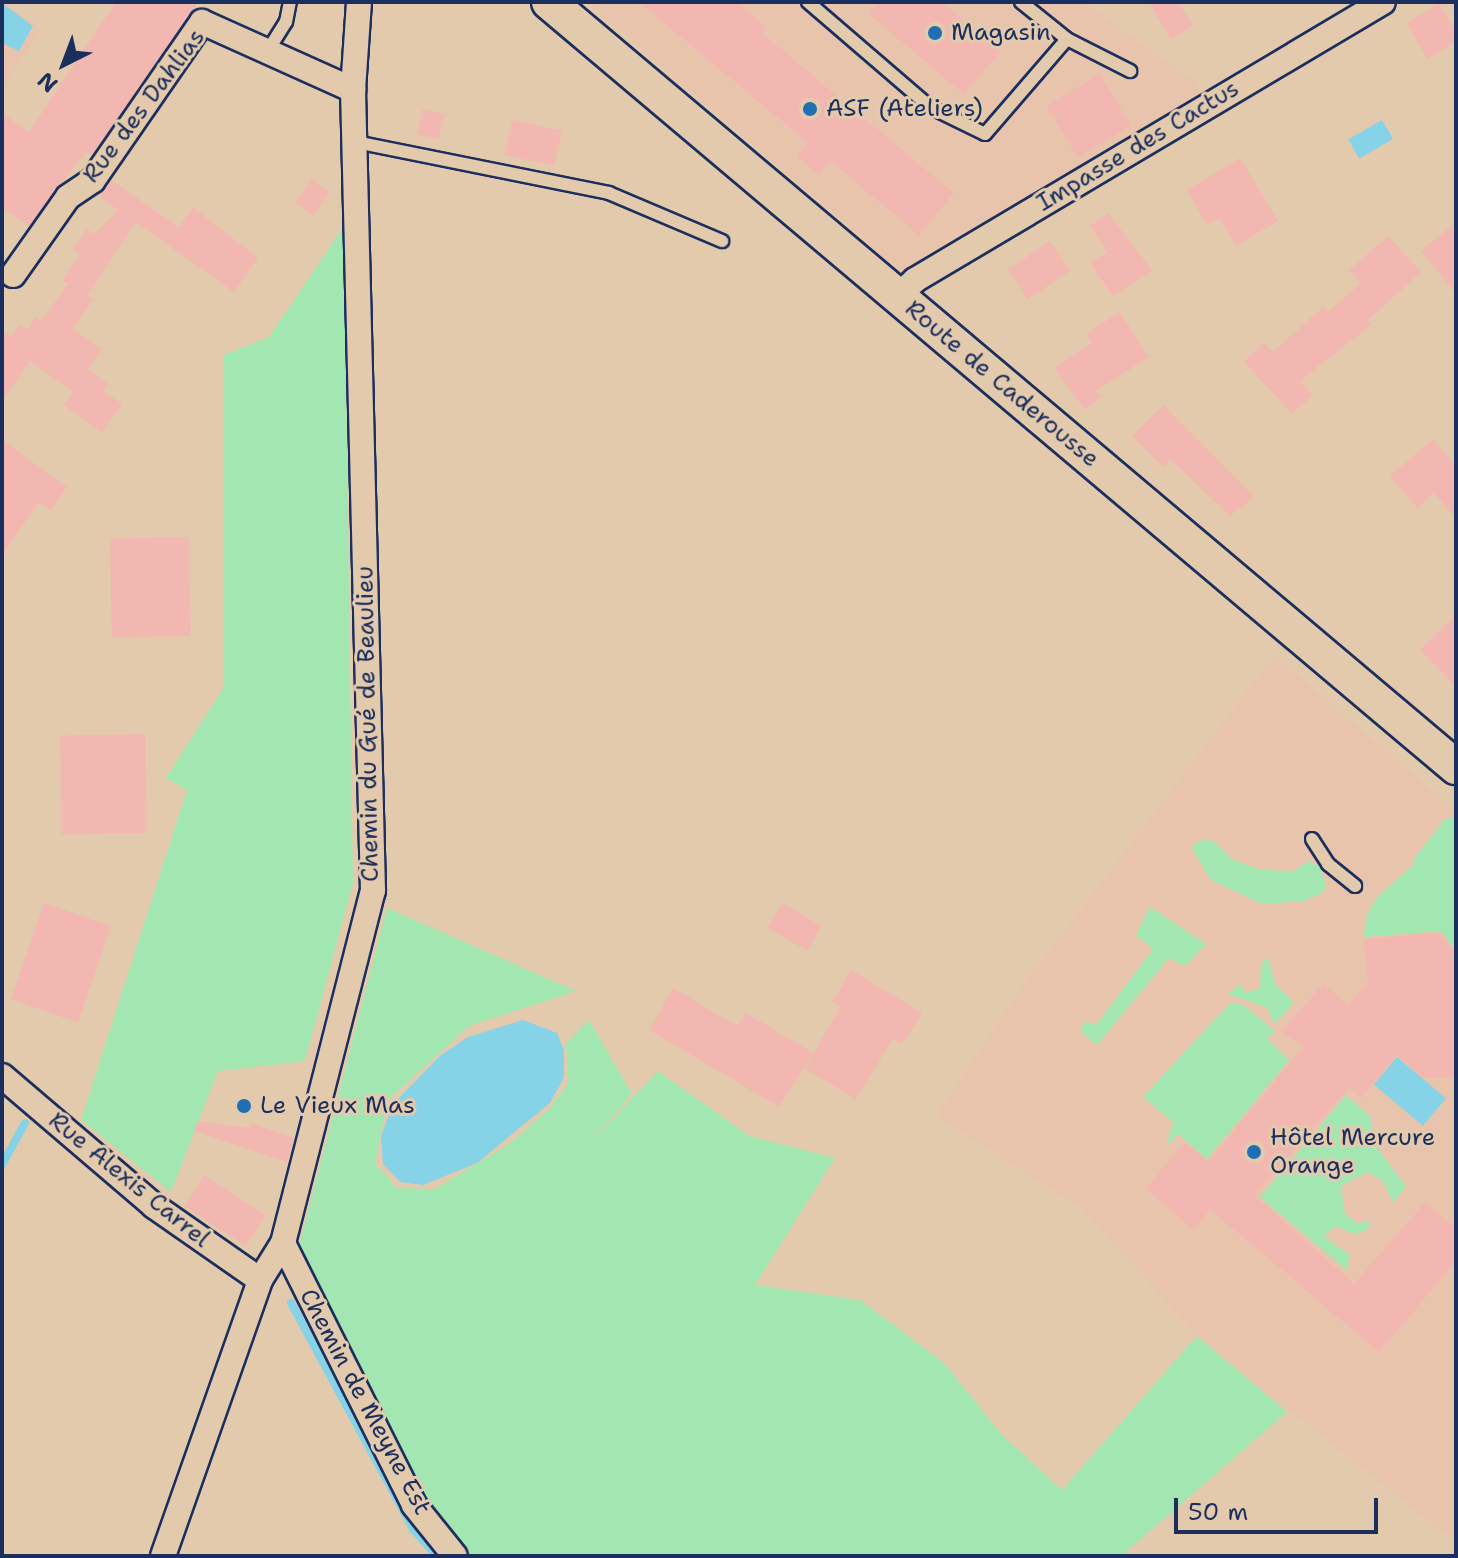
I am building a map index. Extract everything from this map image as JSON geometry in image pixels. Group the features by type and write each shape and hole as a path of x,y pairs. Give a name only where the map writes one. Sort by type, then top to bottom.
{"main road":[{"name":"Route de Caderousse","path":"549,2 1456,766"}],"street":[{"name":"Chemin du Gué de Beaulieu","path":"163,1556 260,1280 283,1243 373,891 353,90 359,2"},
{"name":"Impasse des Cactus","path":"898,296 915,280 1383,2"},
{"name":"Rue des Dahlias","path":"13,275 68,197 93,180 202,22 266,54 353,90"},
{"name":"Rue Alexis Carrel","path":"2,1076 154,1206 260,1280"},
{"name":"Chemin de Meyne Est","path":"283,1243 414,1505 455,1556"}],"lane":[{"path":"266,54 286,22 290,2"},
{"path":"808,2 930,107 985,134 1067,39"},
{"path":"1021,2 1067,39 1130,71"},
{"path":"356,142 609,193 722,241"},
{"path":"1312,839 1328,864 1355,886"}],"shaded area":[{"path":"2,2 43,29 2,88"},
{"path":"587,2 1084,2 1199,85 1198,97 903,273"},
{"path":"1274,655 1456,811 1456,1543 1197,1336 1081,1208 936,1116 1018,992"}],"green space":[{"path":"344,226 353,883 305,1061 218,1071 171,1192 81,1120 187,790 166,778 224,687 224,355 269,337"},
{"path":"1456,816 1456,848 1452,850 1456,850 1456,951 1441,931 1363,937 1368,912 1378,896 1418,861 1410,864 1445,819"},
{"path":"1203,839 1216,842 1231,859 1261,870 1293,871 1309,861 1320,867 1326,885 1322,893 1304,901 1262,904 1211,880 1191,847"},
{"path":"1150,907 1206,944 1185,966 1169,958 1097,1045 1080,1031 1086,1021 1096,1025 1153,949 1136,935"},
{"path":"387,908 576,991 469,1026 388,1100 375,1163 397,1188 435,1189 511,1143 550,1108 568,1083 566,1043 589,1020 632,1094 581,1152 658,1071 749,1136 835,1158 755,1285 860,1300 944,1363 1002,1435 1062,1490 1197,1336 1287,1412 1121,1556 465,1556 425,1507 297,1254"},
{"path":"1268,957 1275,984 1294,1002 1275,1024 1267,1008 1228,994 1240,984 1246,993 1260,988 1261,964"},
{"path":"1230,1003 1244,1005 1275,1031 1267,1039 1289,1060 1207,1159 1178,1134 1166,1147 1173,1122 1143,1097"},
{"path":"1346,1095 1371,1117 1375,1145 1406,1186 1393,1203 1383,1181 1368,1172 1341,1186 1345,1214 1357,1223 1372,1221 1365,1231 1354,1234 1335,1226 1324,1237 1349,1254 1348,1271 1260,1197"}],"water":[{"path":"2,3 33,26 19,51 2,43"},
{"path":"1382,120 1393,139 1359,159 1348,140"},
{"path":"523,1020 557,1033 564,1050 564,1077 550,1103 477,1163 423,1185 400,1182 383,1164 381,1137 392,1105 441,1055 468,1037"},
{"path":"1397,1057 1446,1098 1423,1126 1374,1085"}],"building":[{"path":"116,2 198,2 92,156 86,152 29,226 2,208 2,113 29,132"},
{"name":"ASF (Ateliers)","path":"639,2 737,2 765,26 763,34 954,193 919,235 831,161 819,175 797,156 808,143"},
{"name":"Magasin","path":"879,2 942,2 1001,51 964,94 869,14"},
{"path":"1149,2 1178,2 1193,26 1171,39"},
{"path":"1439,3 1456,31 1456,41 1428,59 1406,23"},
{"path":"1100,74 1131,125 1078,157 1047,106"},
{"path":"423,109 444,114 439,139 417,134"},
{"path":"512,120 562,131 554,166 505,155"},
{"path":"1240,158 1278,221 1236,246 1219,218 1207,225 1187,190"},
{"path":"312,179 330,192 313,215 295,202"},
{"path":"111,180 179,227 193,207 258,258 234,292 136,222 87,295 93,300 73,329 102,349 88,369 108,384 103,391 122,404 102,432 64,405 73,392 30,361 2,401 2,330 11,337 20,325 28,329 36,317 41,321 68,284 62,280 80,255 73,250 87,229 94,234 118,210 98,195"},
{"path":"1108,213 1152,270 1113,296 1090,263 1107,252 1090,226"},
{"path":"1456,222 1456,294 1421,251"},
{"path":"1388,236 1421,272 1367,321 1371,325 1300,381 1313,395 1292,414 1244,362 1264,343 1273,352 1323,307 1328,312 1361,283 1349,270"},
{"path":"1050,241 1070,271 1028,299 1008,270"},
{"path":"1120,312 1149,357 1096,391 1101,397 1085,410 1054,368 1092,342 1086,334"},
{"path":"1164,405 1254,497 1230,516 1170,459 1163,467 1132,436"},
{"path":"1433,439 1456,466 1456,519 1434,493 1417,508 1390,476"},
{"path":"2,440 67,487 51,510 39,502 2,555"},
{"path":"189,537 191,636 112,637 110,538"},
{"path":"1456,615 1456,687 1420,650"},
{"path":"145,734 147,833 62,834 60,735"},
{"path":"44,903 111,926 78,1023 11,999"},
{"path":"782,903 822,926 807,951 768,928"},
{"name":"Hôtel Mercure Orange","path":"1440,933 1456,954 1456,1077 1423,1077 1397,1055 1361,1098 1349,1088 1254,1195 1354,1284 1425,1202 1456,1228 1456,1261 1379,1352 1210,1209 1194,1230 1146,1189 1184,1142 1208,1162 1303,1047 1282,1031 1323,984 1348,1005 1368,982 1363,939"},
{"path":"851,970 922,1013 902,1044 893,1039 856,1099 805,1069 840,1007 832,1002"},
{"path":"673,988 737,1026 746,1013 813,1053 779,1107 649,1030"},
{"path":"197,1121 250,1128 251,1123 294,1138 287,1162 195,1131"},
{"path":"204,1175 266,1215 246,1246 184,1206"}],"waterway":[{"path":"2,1165 25,1123"},
{"path":"291,1303 413,1529 437,1556"}],"place":[{"name":"Magasin","path":"935,33"},
{"name":"ASF (Ateliers)","path":"810,109"},
{"name":"Le Vieux Mas","path":"244,1106"},
{"name":"Hôtel Mercure Orange","path":"1254,1152"}]}
